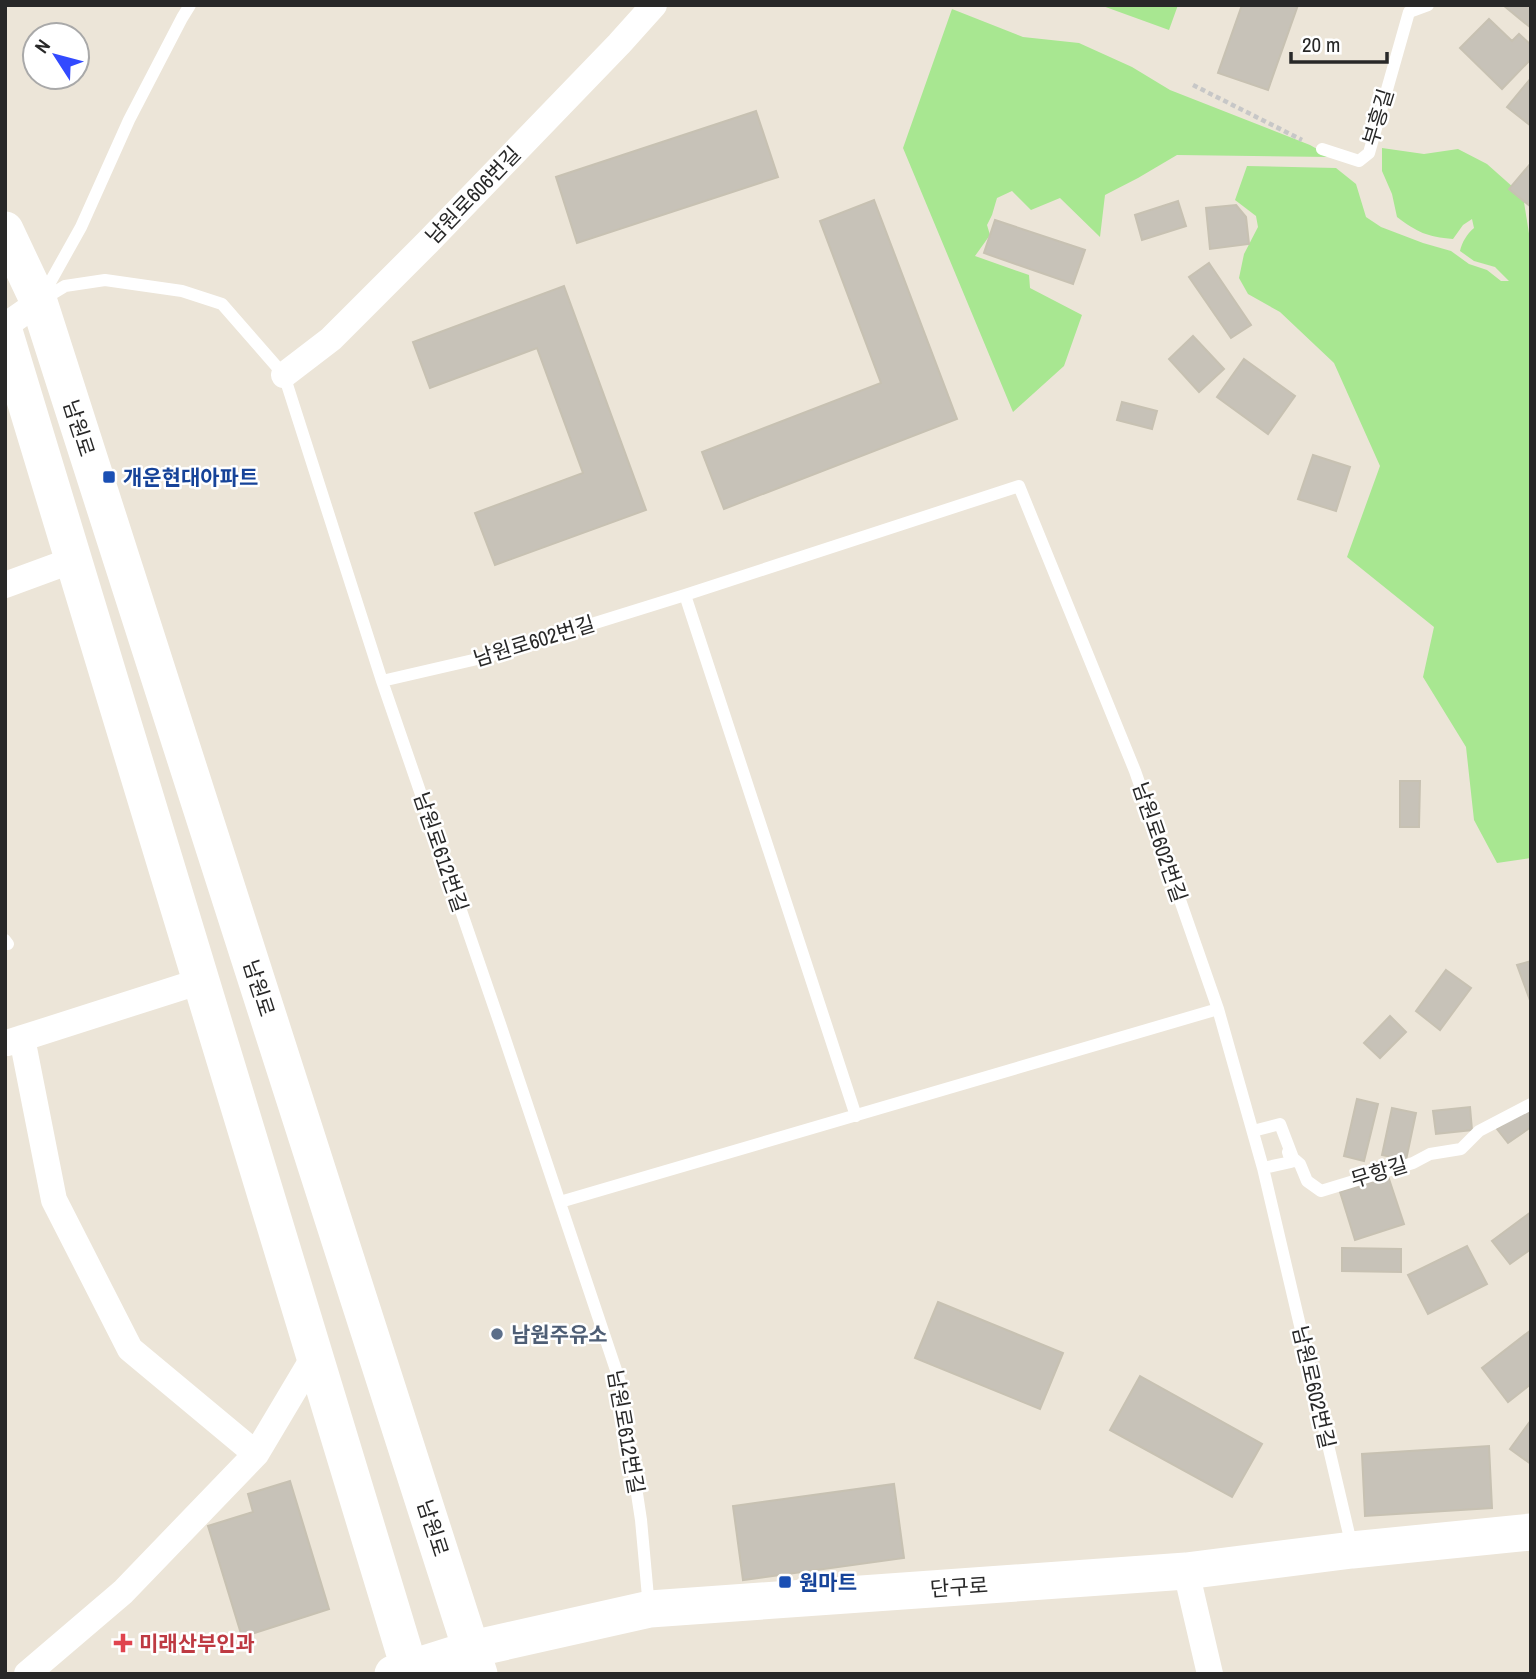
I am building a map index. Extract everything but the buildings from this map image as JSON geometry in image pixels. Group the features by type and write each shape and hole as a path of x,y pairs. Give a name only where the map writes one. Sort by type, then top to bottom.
{"street":[{"name":"남원로606번길","path":"284,375 331,339 611,53 654,5"},
{"name":"남원로","path":"5,230 39,303 475,1662"},
{"path":"5,326 39,303"},
{"name":"남원로","path":"5,334 315,1356 404,1672"},
{"path":"5,585 74,559"},
{"path":"201,981 14,1041 54,1200 130,1349 256,1454"},
{"path":"27,1674 123,1592 256,1454 315,1356"},
{"name":"단구로","path":"404,1672 475,1662 650,1609 1186,1571 1352,1550 1531,1532"},
{"path":"1186,1571 1210,1674"}],"lane":[{"path":"39,303 81,227 129,120 190,5"},
{"name":"부흥길","path":"1322,149 1359,161 1369,153 1409,12 1429,5"},
{"name":"남원로612번길","path":"39,303 65,286 105,280 182,290 222,304 284,375 382,681 620,1382 641,1520 650,1609"},
{"name":"남원로602번길","path":"382,681 486,657 1019,486 1135,771 1218,1009 1263,1168 1352,1550"},
{"path":"685,595 856,1116"},
{"path":"560,1202 1218,1009"},
{"name":"무항길","path":"1282,1131 1293,1158 1300,1164 1307,1181 1321,1191 1413,1163 1430,1154 1461,1149 1479,1131 1531,1104"},
{"path":"1253,1131 1280,1125 1291,1162 1263,1168"}],"path":[{"path":"1193,85 1322,149"}],"green space":[{"path":"1100,5 1178,5 1169,30"},
{"path":"952,9 1023,37 1079,43 1132,67 1170,90 1310,145 1331,157 1177,155 1105,195 1100,237 1060,198 1031,210 1012,191 997,198 987,225 990,235 975,256 1029,275 1030,288 1082,315 1064,366 1013,412 903,148"},
{"path":"1382,148 1424,154 1458,149 1487,164 1523,196 1531,246 1531,858 1497,863 1474,820 1466,747 1423,677 1434,627 1347,557 1380,466 1334,363 1280,312 1248,294 1239,278 1244,254 1258,227 1256,216 1235,200 1247,166 1336,168 1356,184 1366,217 1381,227 1451,251 1469,264 1487,270 1501,281 1509,281 1495,267 1474,261 1460,251 1465,238 1474,228 1472,219 1463,225 1453,239 1423,233 1397,217 1392,194 1382,171"}],"place":[{"name":"개운현대아파트","path":"109,477"},
{"name":"남원주유소","path":"497,1334"},
{"name":"원마트","path":"785,1582"},
{"name":"미래산부인과","path":"123,1643"}]}
